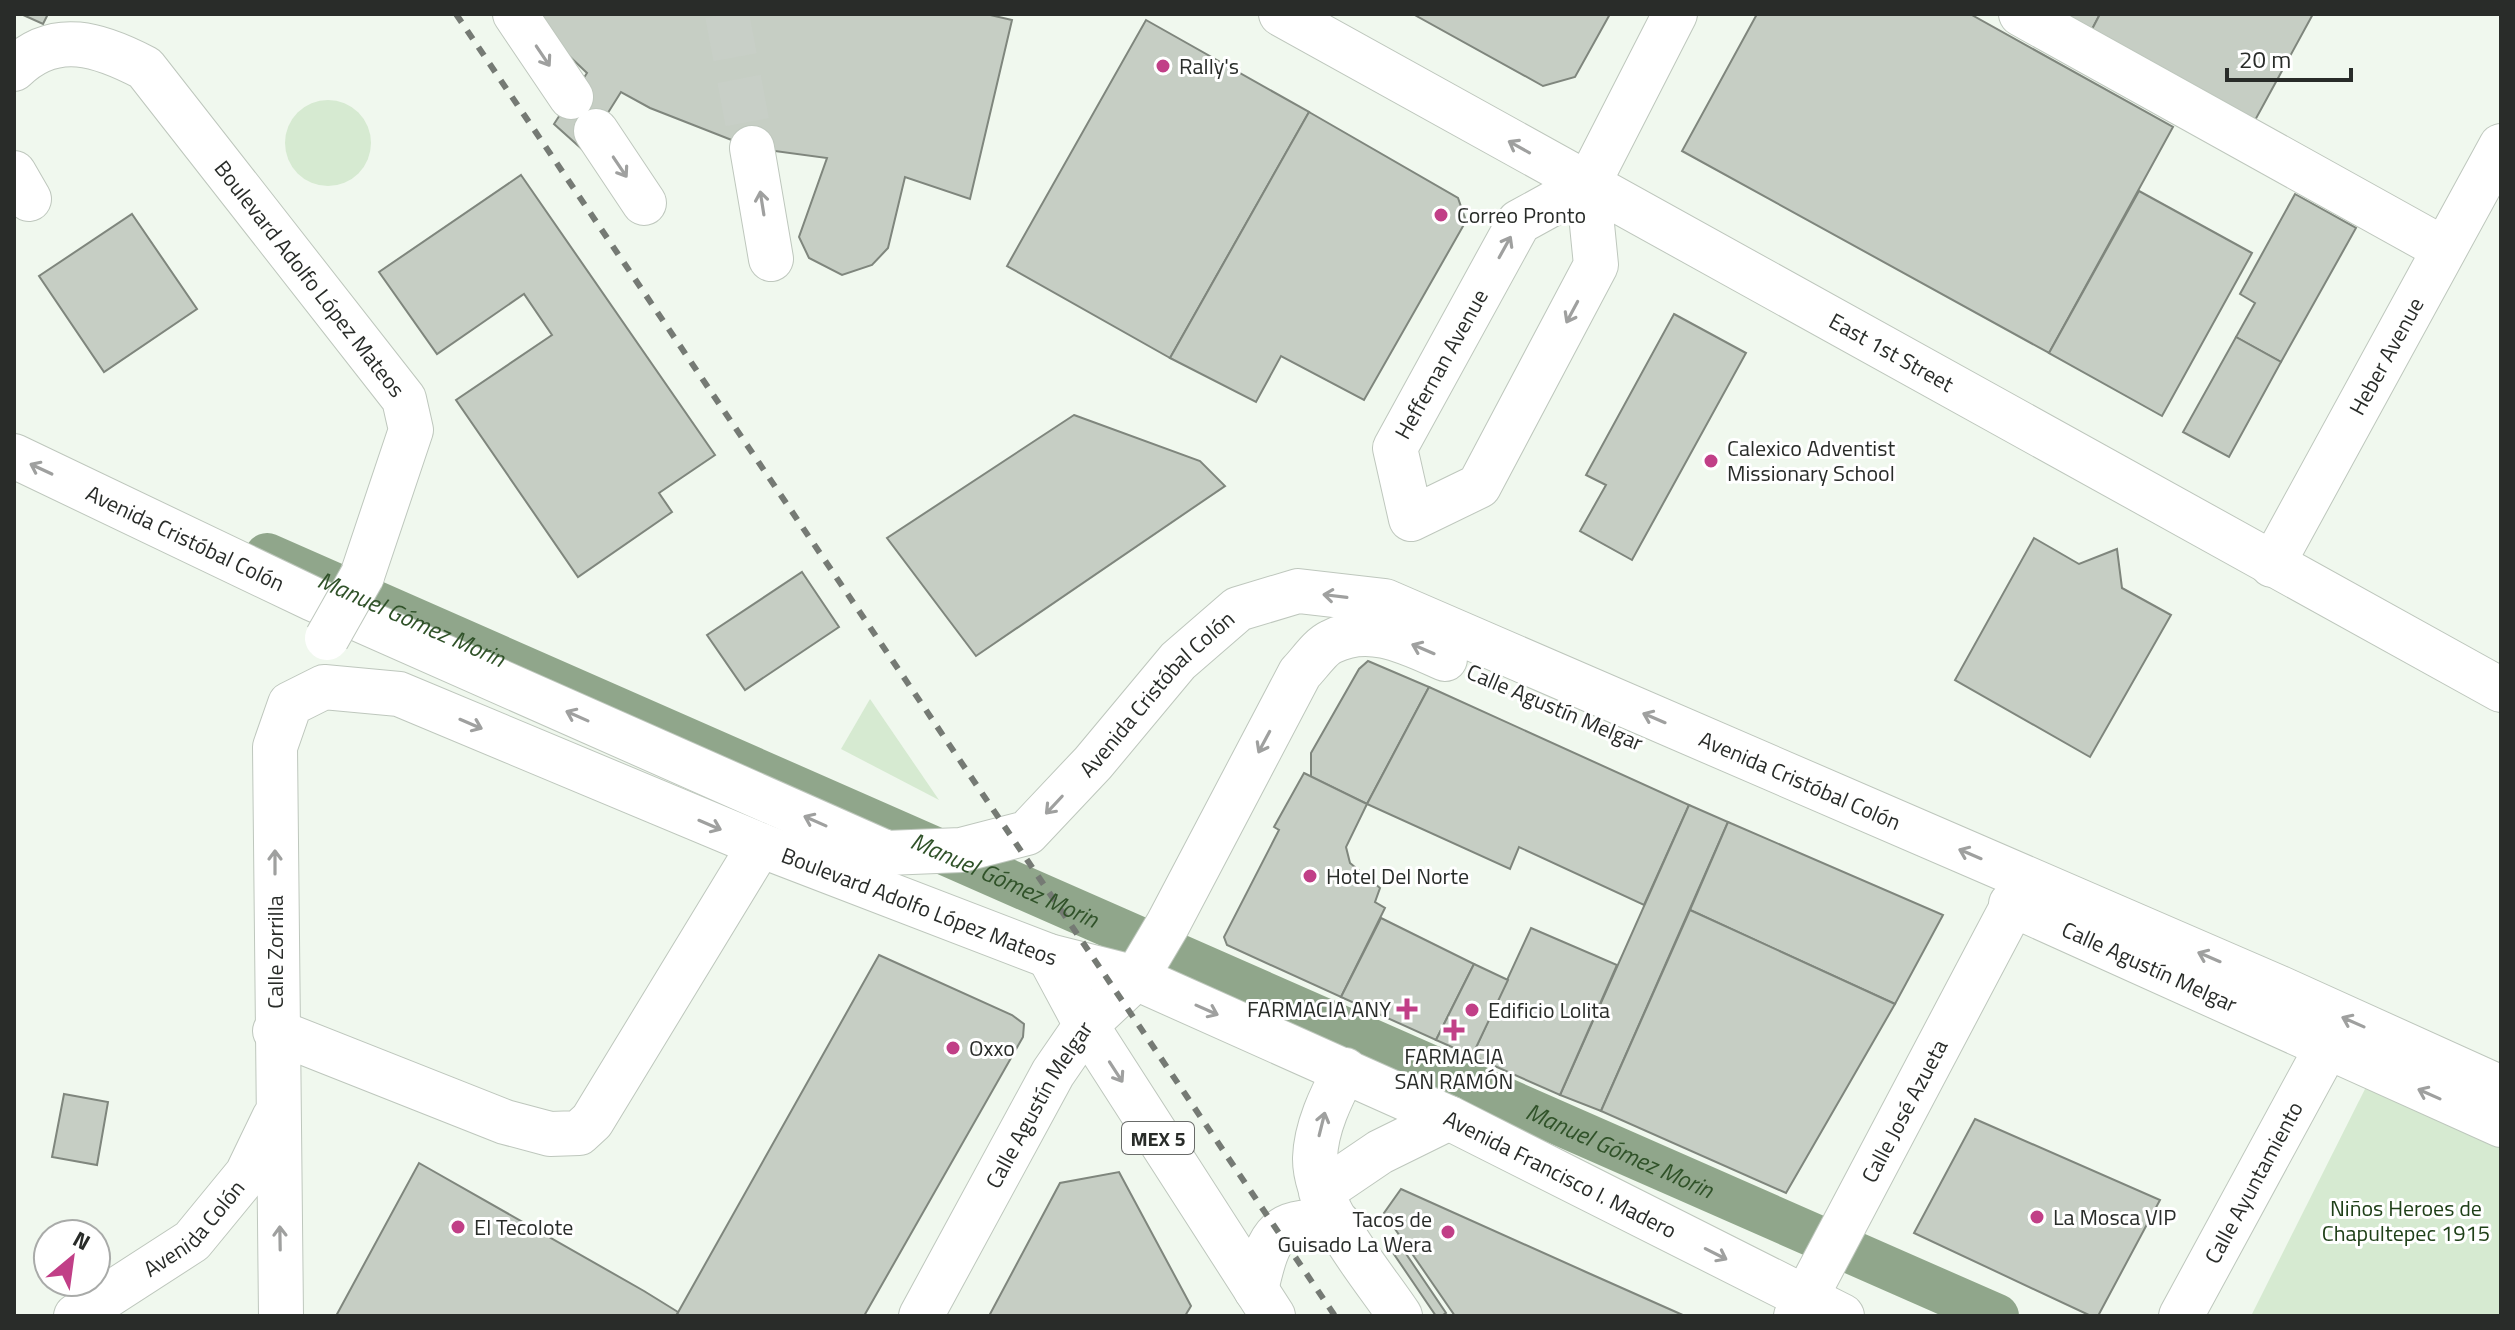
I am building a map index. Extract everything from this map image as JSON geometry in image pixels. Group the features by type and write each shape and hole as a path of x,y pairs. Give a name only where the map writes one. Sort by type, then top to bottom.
{"main road":[{"path":"515,14 644,203"},
{"name":"East 1st Street","path":"1281,14 2501,690"},
{"path":"1588,184 1675,14"},
{"path":"2021,14 2444,249"},
{"name":"Boulevard Adolfo López Mateos","path":"14,69 57,44 103,47 145,68 230,172 404,399 411,430 362,576 327,638 324,687 399,694 760,845 1049,956 1086,1025 1264,1303"},
{"name":"Heber Avenue","path":"2272,565 2501,146"},
{"path":"752,148 771,259"},
{"name":"Heffernan Avenue","path":"1588,184 1596,265 1479,486 1411,519 1395,448 1519,222 1588,184"},
{"name":"Avenida Cristóbal Colón","path":"14,456 313,599 887,853 961,850 1027,833 1093,763 1178,661 1238,609 1298,591 1385,601 2266,982 2501,1088"},
{"name":"Calle Agustín Melgar","path":"921,1316 1053,1073 1086,1025 1136,978 1300,673 1329,642 1360,633 1394,637 2013,905 2326,1049 2501,1125"},
{"name":"Calle Zorrilla","path":"281,1316 275,1031 275,747 290,704 324,687"},
{"path":"275,1031 505,1122 550,1134 579,1133 592,1121 760,845"},
{"name":"Calle José Azueta","path":"1815,1310 2013,905"},
{"name":"Avenida Francisco I. Madero","path":"1049,956 1136,978 1449,1118 1815,1310"},
{"name":"Calle Ayuntamiento","path":"2181,1316 2326,1049"},
{"path":"1345,1070 1322,1124 1315,1159 1330,1208 1400,1316"},
{"name":"Avenida Colón","path":"76,1316 192,1241 247,1174 278,1108"},
{"path":"1264,1303 1264,1253 1278,1232 1330,1208 1380,1152 1449,1118"}],"green space":[{"path":"320,100 336,100 359,112 368,126 371,143 368,160 359,174 336,186 320,186 304,179 292,167 285,151 285,135 292,119 304,107"},
{"path":"870,699 939,800 841,749"},
{"name":"Niños Heroes de Chapultepec 1915","path":"2366,1087 2501,1145 2501,1316 2251,1316"}],"building":[{"path":"21,14 48,14 43,24"},
{"path":"525,14 986,14 1012,20 970,199 905,177 888,248 872,265 842,275 809,258 799,237 827,158 752,148 650,108 621,92 584,151 554,124 587,73"},
{"path":"1413,14 1610,14 1575,77 1543,86"},
{"path":"1757,14 1970,14 2173,127 2049,353 1682,151"},
{"path":"2052,14 2100,14 2089,35"},
{"path":"2100,14 2313,14 2253,124 2089,35"},
{"path":"1146,20 1309,112 1170,358 1007,266"},
{"path":"1309,112 1458,198 1466,221 1364,400 1281,356 1256,402 1170,358"},
{"path":"521,175 715,455 659,493 672,512 578,577 456,400 552,335 524,294 437,354 379,272"},
{"path":"2139,191 2252,253 2162,416 2049,353"},
{"path":"2295,194 2356,228 2281,362 2236,337 2255,303 2240,294"},
{"path":"132,214 197,309 104,372 39,276"},
{"path":"1674,314 1746,353 1632,560 1580,531 1606,485 1586,475"},
{"path":"2236,337 2281,362 2229,457 2183,432"},
{"path":"1074,415 1200,461 1225,486 976,656 887,538"},
{"path":"2034,538 2079,564 2117,549 2122,588 2171,615 2090,757 1955,680"},
{"path":"802,572 839,627 745,690 707,635"},
{"path":"1368,661 1429,687 1367,804 1311,777 1311,753 1359,669"},
{"path":"1429,687 1689,805 1644,905 1519,847 1510,869 1367,804"},
{"name":"Hotel Del Norte","path":"1304,773 1367,804 1346,847 1350,863 1380,888 1375,902 1385,908 1341,997 1227,945 1224,937 1279,830 1274,827"},
{"path":"1689,805 1728,822 1601,1111 1560,1095"},
{"path":"1728,822 1943,915 1895,1004 1690,910"},
{"path":"1690,910 1895,1004 1786,1193 1601,1111"},
{"path":"1381,918 1474,964 1436,1040 1341,997"},
{"path":"1531,928 1617,965 1560,1095 1472,1056"},
{"path":"879,955 1012,1015 1024,1024 1023,1037 864,1316 676,1316"},
{"name":"Edificio Lolita","path":"1474,964 1508,980 1472,1056 1436,1040"},
{"path":"64,1094 108,1102 97,1165 52,1157"},
{"name":"La Mosca VIP","path":"1975,1119 2160,1200 2098,1316 2091,1316 1914,1233"},
{"name":"El Tecolote","path":"419,1163 644,1291 678,1312 676,1316 336,1316"},
{"path":"1119,1172 1191,1306 1185,1316 989,1316 1060,1183"},
{"path":"1401,1189 1685,1316 1455,1316 1384,1213"},
{"path":"1394,1236 1446,1313 1436,1316 1385,1241"}],"waterway":[{"name":"Manuel Gómez Morin","path":"267,555 1997,1316"}],"tunnel":[{"path":"727,14 752,148"}],"railway":[{"path":"456,14 1335,1316"}],"place":[{"name":"Rally's","path":"1163,66"},
{"name":"Correo Pronto","path":"1441,215"},
{"name":"Calexico Adventist Missionary School","path":"1711,461"},
{"name":"Hotel Del Norte","path":"1310,876"},
{"name":"FARMACIA ANY","path":"1407,1009"},
{"name":"Edificio Lolita","path":"1472,1010"},
{"name":"FARMACIA SAN RAMÓN","path":"1454,1030"},
{"name":"Oxxo","path":"953,1048"},
{"name":"La Mosca VIP","path":"2037,1217"},
{"name":"El Tecolote","path":"458,1227"},
{"name":"Tacos de Guisado La Wera","path":"1448,1232"}]}
